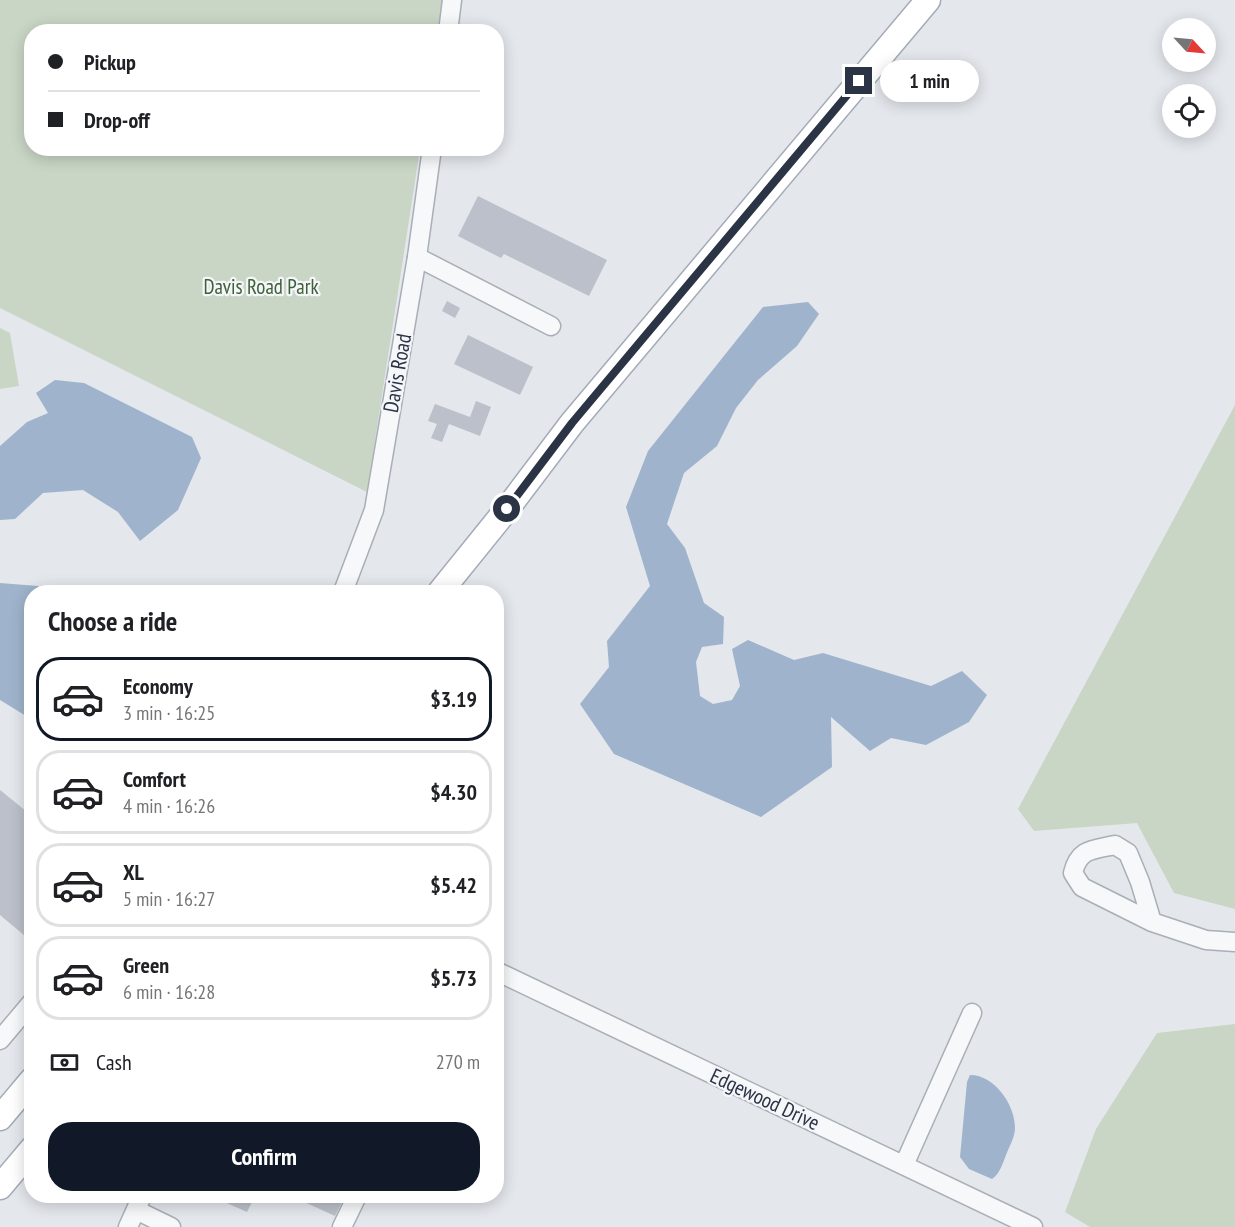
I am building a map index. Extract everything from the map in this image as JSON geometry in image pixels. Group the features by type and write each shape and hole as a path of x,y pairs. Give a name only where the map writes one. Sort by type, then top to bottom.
{"main road":[{"path":"447,585 572,423 928,0"},
{"path":"0,1118 24,1090"},
{"path":"0,1187 24,1158"}],"street":[{"path":"449,24 452,0"},
{"name":"Davis Road","path":"346,585 374,510 417,256 431,156"},
{"path":"417,256 551,326"},
{"path":"1152,922 1140,882 1128,853 1115,845 1085,852 1076,861 1073,873 1082,887 1152,922 1206,940 1235,942"},
{"name":"Edgewood Drive","path":"504,975 1034,1227"},
{"path":"0,1040 24,1012"},
{"path":"904,1165 972,1013"},
{"path":"128,1227 139,1203 171,1227"},
{"path":"342,1227 354,1203"}],"green space":[{"name":"Davis Road Park","path":"0,0 443,0 439,24 24,24 24,156 419,156 367,492 0,308"},
{"path":"0,328 10,333 19,386 0,389"},
{"path":"1235,405 1235,909 1174,893 1137,823 1034,831 1018,809"},
{"path":"1235,1024 1235,1227 1090,1227 1065,1212 1096,1129 1157,1033"}],"water":[{"path":"808,302 819,314 797,346 758,380 736,408 717,446 684,473 667,524 685,548 704,603 724,617 723,644 702,647 696,662 700,696 713,704 732,700 740,686 732,649 748,640 794,660 823,653 931,686 962,671 987,695 969,722 926,745 891,738 870,751 831,717 832,767 761,817 614,754 580,704 609,667 607,641 650,586 626,507 648,451 763,307"},
{"path":"55,380 84,383 192,437 201,458 178,510 140,541 118,512 83,490 43,493 15,519 0,520 0,446 27,422 48,413 36,393"},
{"path":"0,583 25,585 24,715 0,700"},
{"path":"970,1075 988,1080 1002,1093 1014,1119 1013,1138 997,1174 992,1179 969,1169 960,1157 967,1082"}],"building":[{"path":"478,196 607,260 589,296 504,254 501,258 458,236"},
{"path":"447,301 460,308 455,318 442,311"},
{"path":"468,335 533,367 520,395 454,364"},
{"path":"476,401 491,407 480,436 449,424 442,442 431,438 437,424 428,421 435,404 470,417"},
{"path":"0,790 24,810 24,935 0,915"},
{"path":"227,1203 252,1203 247,1212"},
{"path":"306,1203 342,1203 335,1216"}],"route":[{"path":"507,509 572,423 859,81"}]}
